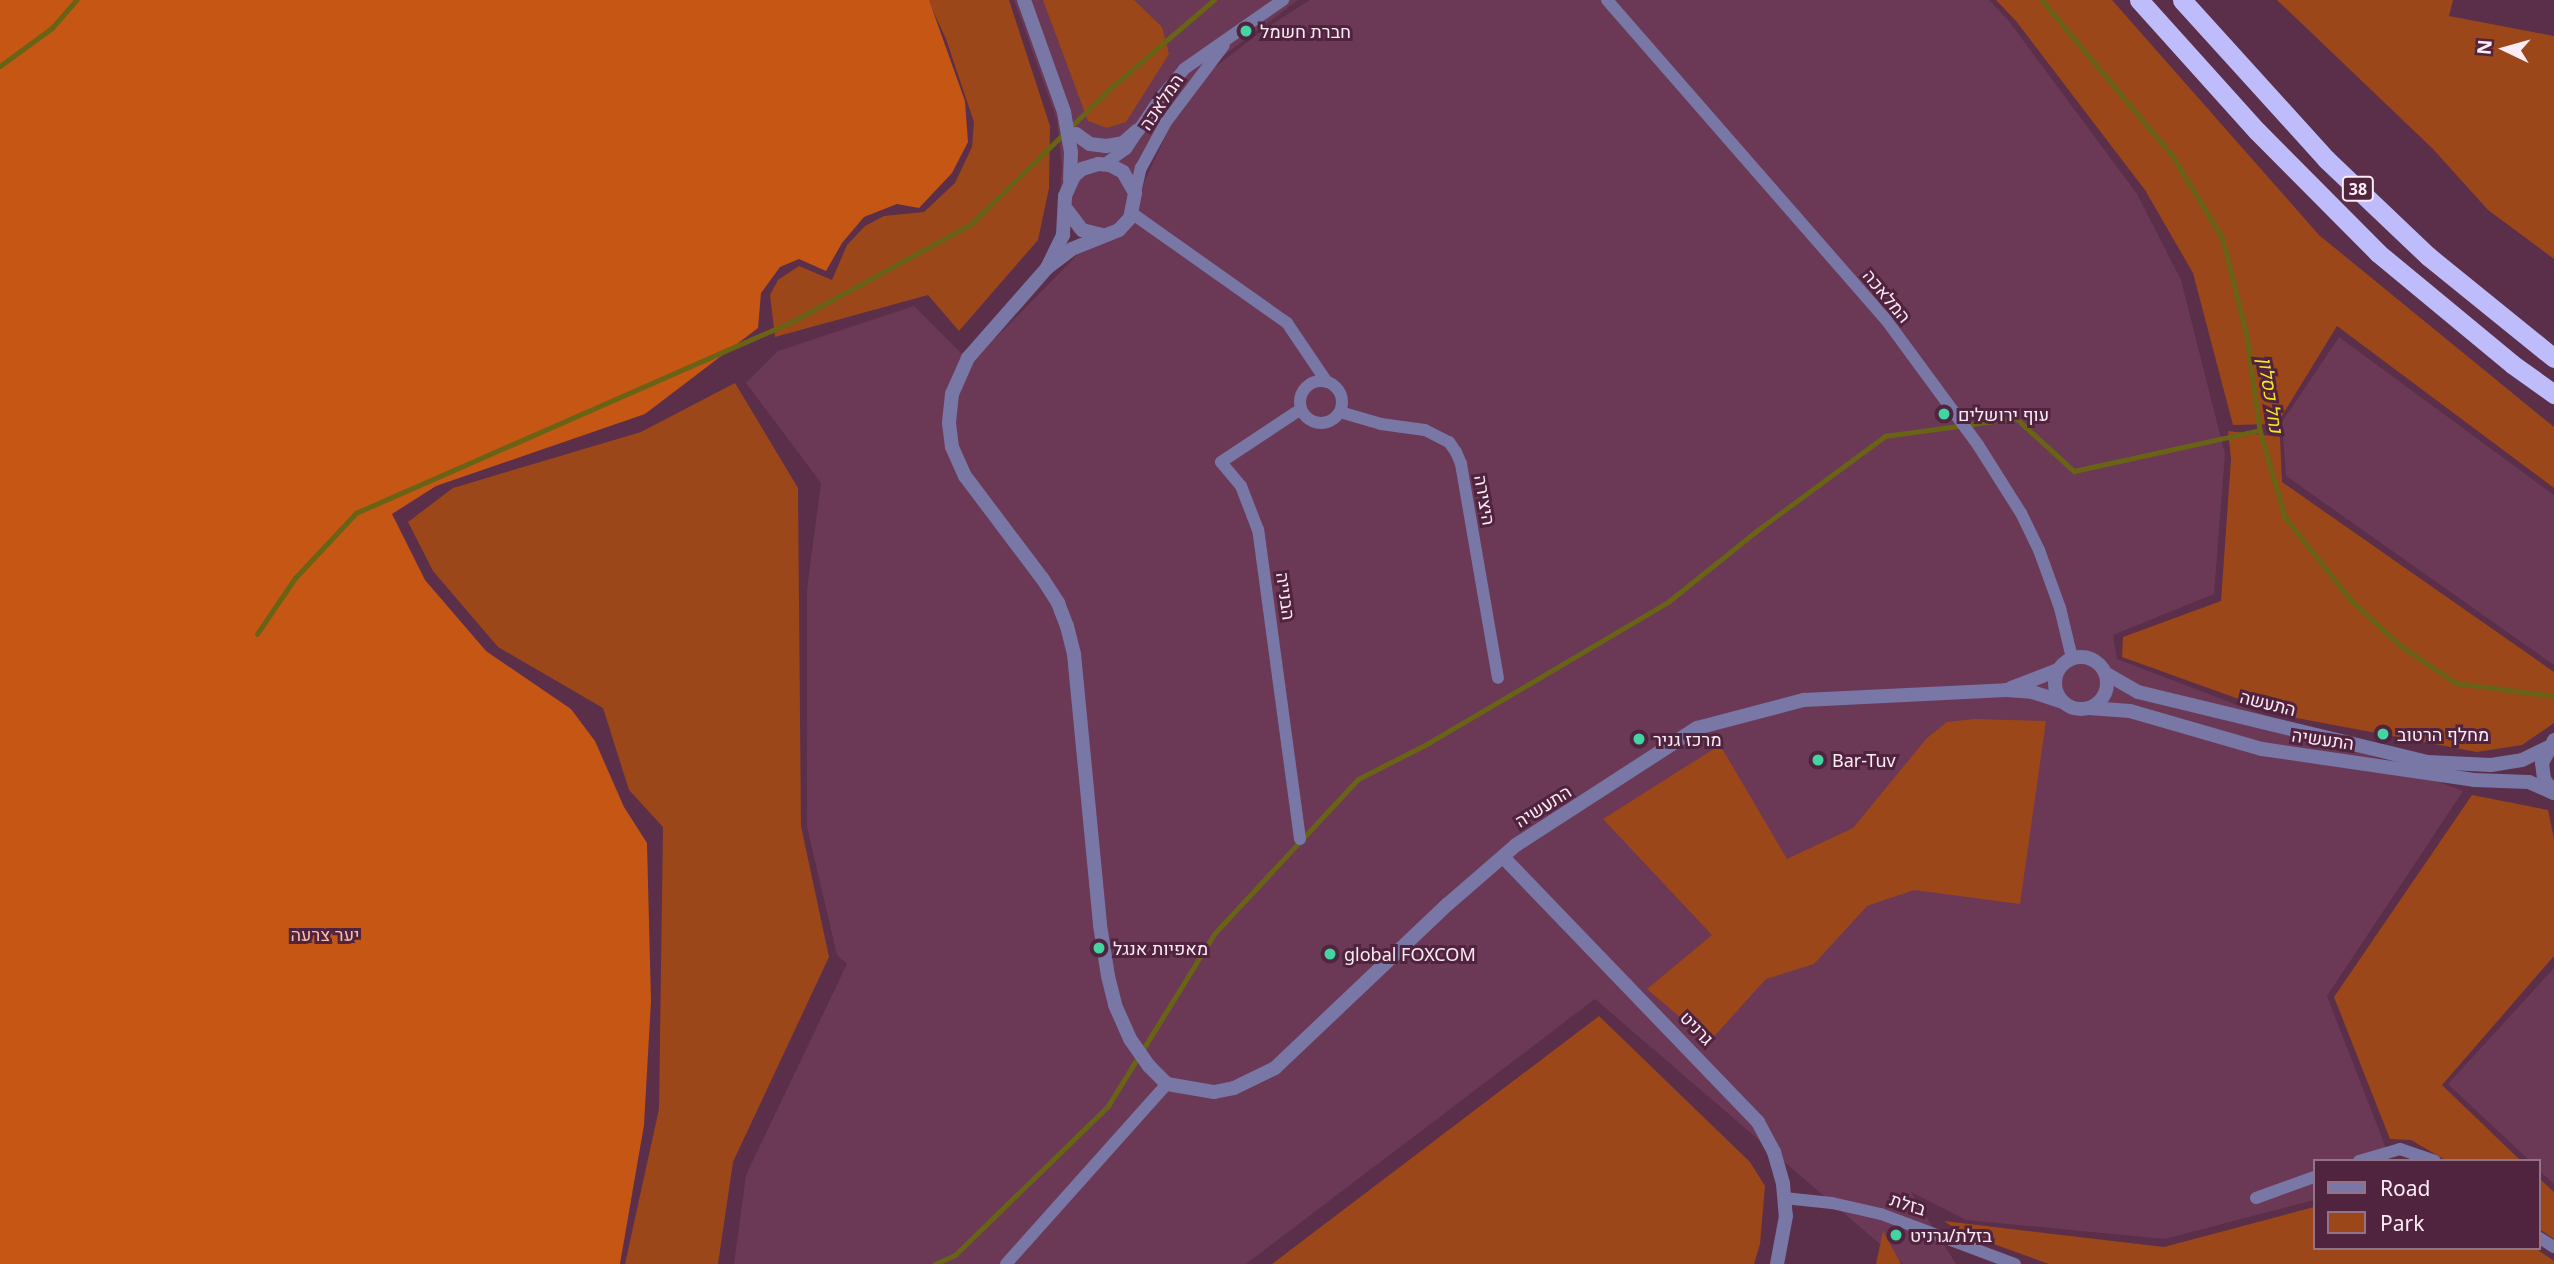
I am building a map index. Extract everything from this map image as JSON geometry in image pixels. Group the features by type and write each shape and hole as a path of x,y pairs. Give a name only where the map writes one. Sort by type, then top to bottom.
{"highway":[{"name":"38","path":"2139,0 2258,131 2378,253 2512,364 2554,394"},
{"name":"38","path":"2182,0 2326,159 2428,256 2554,358"}],"street":[{"path":"1006,1264 1167,1084 1130,1039 1115,1005 1108,976 1100,925 1074,654 1068,626 1058,603 1042,578 965,476 950,435 952,394 968,358 1047,268 1072,249 1119,230 1133,214 1135,193 1127,176 1091,155 1064,111 1024,0"},
{"name":"המלאכה","path":"1104,164 1121,154 1178,75 1283,0"},
{"name":"המלאכה","path":"1607,0 1887,321 1978,445 2021,513 2039,550 2060,608 2072,658"},
{"name":"המלאכה","path":"1135,193 1143,163 1166,122 1230,37"},
{"path":"1047,268 1063,235 1066,191 1070,180 1072,152 1064,111"},
{"path":"1076,134 1090,144 1106,146 1123,143 1138,130"},
{"path":"1070,180 1082,169 1104,164"},
{"path":"1066,207 1070,218 1082,230 1103,235"},
{"path":"1133,214 1287,323 1327,382 1340,392 1340,412 1330,422 1322,424 1307,418 1301,409 1300,398 1306,386 1312,382 1327,382"},
{"name":"הבנייה","path":"1300,839 1258,530 1241,486 1221,462 1301,409"},
{"name":"היצירה","path":"1340,412 1381,424 1424,430 1449,442 1456,452 1461,464 1498,678"},
{"path":"2072,658 2095,661 2105,673 2108,682 2104,698 2089,708 2075,709 2063,702 2055,687 2058,670 2072,658"},
{"name":"התעשיה","path":"2007,690 2058,670"},
{"name":"התעשה","path":"2105,673 2138,692 2428,762 2491,765 2522,760 2551,744"},
{"name":"התעשיה","path":"1167,1084 1214,1092 1253,1081 1275,1068 1503,857 1697,728 1804,700 2007,690 2032,692 2063,702"},
{"name":"התעשיה","path":"2089,708 2130,711 2262,750 2462,779 2529,782 2554,793"},
{"path":"2551,744 2542,769 2547,784 2554,793"},
{"name":"גרניט","path":"1503,857 1758,1122 1774,1152 1784,1198 1786,1216 1777,1264"},
{"path":"2366,1159 2400,1149 2429,1159"},
{"path":"2256,1198 2312,1178"},
{"name":"בזלת","path":"1784,1198 1832,1203 1881,1214 2015,1264"}],"shaded area":[{"path":"1014,0 1298,0 1219,59 1210,71 1263,30 1310,0 1989,0 2008,20 2137,194 2181,280 2225,454 2214,594 2113,635 2117,659 2463,791 2327,996 2390,1159 2312,1159 2312,1201 2165,1239 1966,1220 1911,1192 1956,1264 1903,1264 1595,999 1246,1264 734,1264 746,1175 847,964 837,955 807,827 807,589 821,483 746,383 778,351 914,306 971,363 1078,254 1132,226 1145,180 1172,122 1140,180 1132,218 1092,240 1074,233 1059,203 1062,167 1057,120"},
{"path":"2339,337 2554,495 2554,665 2286,476 2282,422"},
{"path":"2554,968 2554,1184 2540,1171 2540,1159 2528,1159 2448,1084"}],"green space":[{"name":"יער צרעה","path":"0,0 929,0 965,101 968,142 952,173 919,208 897,204 864,217 842,243 826,271 799,259 780,267 761,293 758,328 645,414 436,486 392,514 425,580 486,651 571,709 595,741 624,807 647,843 651,1001 644,1125 620,1264 0,1264"},
{"path":"928,0 1009,0 1050,126 1049,188 1038,240 959,331 928,295 775,337 770,295 778,280 799,266 832,280 847,245 865,226 884,216 924,212 955,183 972,147 974,122 946,39"},
{"path":"1043,0 1134,0 1162,27 1169,54 1126,122 1107,128 1088,121"},
{"path":"1996,0 2112,0 2319,235 2554,427 2554,488 2337,326 2277,424 2233,425 2193,273 2145,190 2016,21"},
{"path":"2277,0 2453,0 2449,16 2554,36 2554,259 2488,210 2433,149"},
{"path":"735,383 798,488 801,826 829,957 733,1162 718,1264 625,1264 659,1109 663,827 629,790 603,708 498,647 433,571 408,522 453,488 641,432"},
{"path":"2228,431 2280,437 2282,482 2554,672 2554,723 2522,745 2477,752 2286,716 2122,657 2123,637 2221,601 2231,459"},
{"path":"1974,719 2046,721 2020,904 1914,890 1867,906 1814,964 1766,979 1709,1042 1647,989 1712,935 1603,819 1720,745 1787,859 1853,828 1927,738 1947,722"},
{"path":"2472,795 2548,810 2554,839 2554,956 2442,1085 2519,1159 2444,1159 2411,1140 2390,1139 2334,997"},
{"path":"1599,1016 1750,1162 1765,1186 1760,1244 1754,1264 1272,1264"},
{"path":"2540,1179 2554,1192 2554,1239 2540,1229"},
{"path":"2312,1208 2312,1250 2538,1250 2554,1261 2554,1264 2049,1264 1960,1232 1944,1221 2164,1247"},
{"path":"1883,1231 1901,1264 1876,1264"}],"waterway":[{"path":"0,66 52,28 76,0"},
{"path":"257,634 295,578 356,513 797,319 971,224 1112,87 1214,0"},
{"name":"נחל כסלון","path":"2042,0 2173,156 2223,239 2247,336 2260,430 2285,517 2351,600 2401,646 2456,683 2554,696"},
{"path":"935,1264 955,1255 1108,1106 1215,933 1358,779 1427,744 1668,602 1759,529 1885,436 2016,418 2074,471 2260,430"}],"place":[{"name":"חברת חשמל","path":"1246,31"},
{"name":"עוף ירושלים","path":"1944,414"},
{"name":"מחלף הרטוב","path":"2383,734"},
{"name":"מרכז גניר","path":"1639,739"},
{"name":"Bar-Tuv","path":"1818,760"},
{"name":"מאפיות אנגל","path":"1099,948"},
{"name":"global FOXCOM","path":"1330,954"},
{"name":"בזלת/גרניט","path":"1896,1235"}]}
